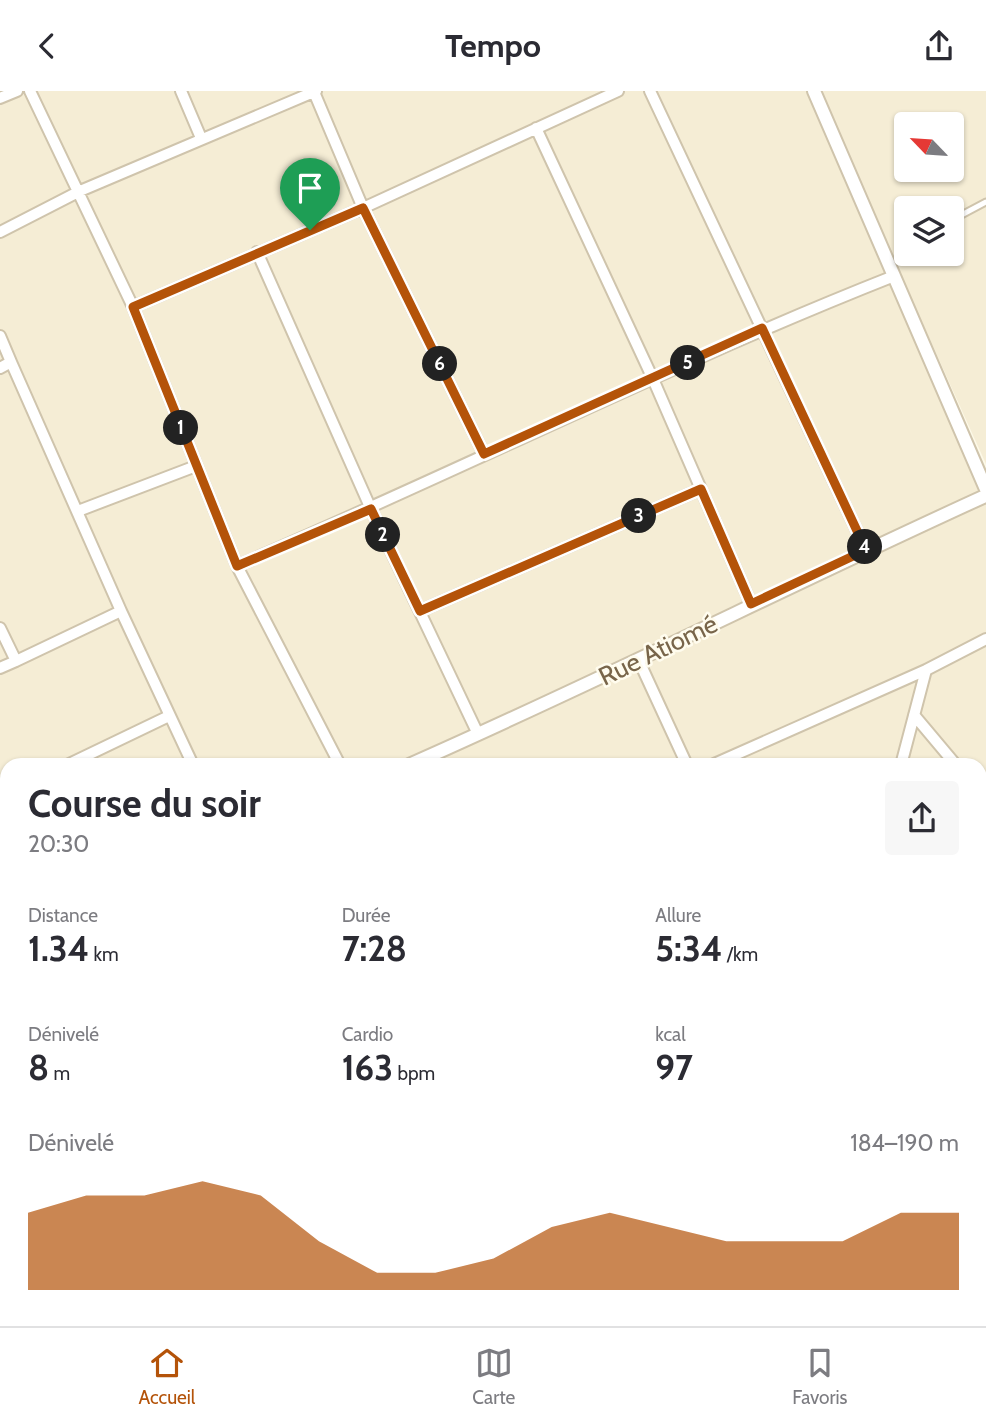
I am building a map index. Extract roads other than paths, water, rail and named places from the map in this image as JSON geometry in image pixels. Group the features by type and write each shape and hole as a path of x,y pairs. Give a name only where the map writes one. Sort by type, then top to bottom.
{"street":[{"path":"0,98 18,91"},
{"path":"30,91 133,307 237,566 336,758"},
{"path":"181,91 201,138"},
{"path":"133,307 363,208 618,91"},
{"path":"650,91 866,550"},
{"path":"814,91 985,494"},
{"path":"0,232 80,191 315,92 363,208 484,454"},
{"path":"536,128 653,379 751,604"},
{"path":"257,252 371,509 478,734"},
{"path":"237,566 371,509 484,454 762,328 894,276"},
{"path":"0,336 121,611 190,758"},
{"path":"0,367 11,362"},
{"path":"78,511 196,466"},
{"path":"420,611 701,489"},
{"name":"Rue Atiomé","path":"425,758 639,661 751,604 985,494"},
{"path":"0,668 121,611"},
{"path":"0,628 16,661"},
{"path":"728,758 926,670 986,639"},
{"path":"639,661 684,758"},
{"path":"903,758 926,670"},
{"path":"914,715 950,758"},
{"path":"82,758 169,716"}],"lane":[{"path":"964,214 986,202"}]}
